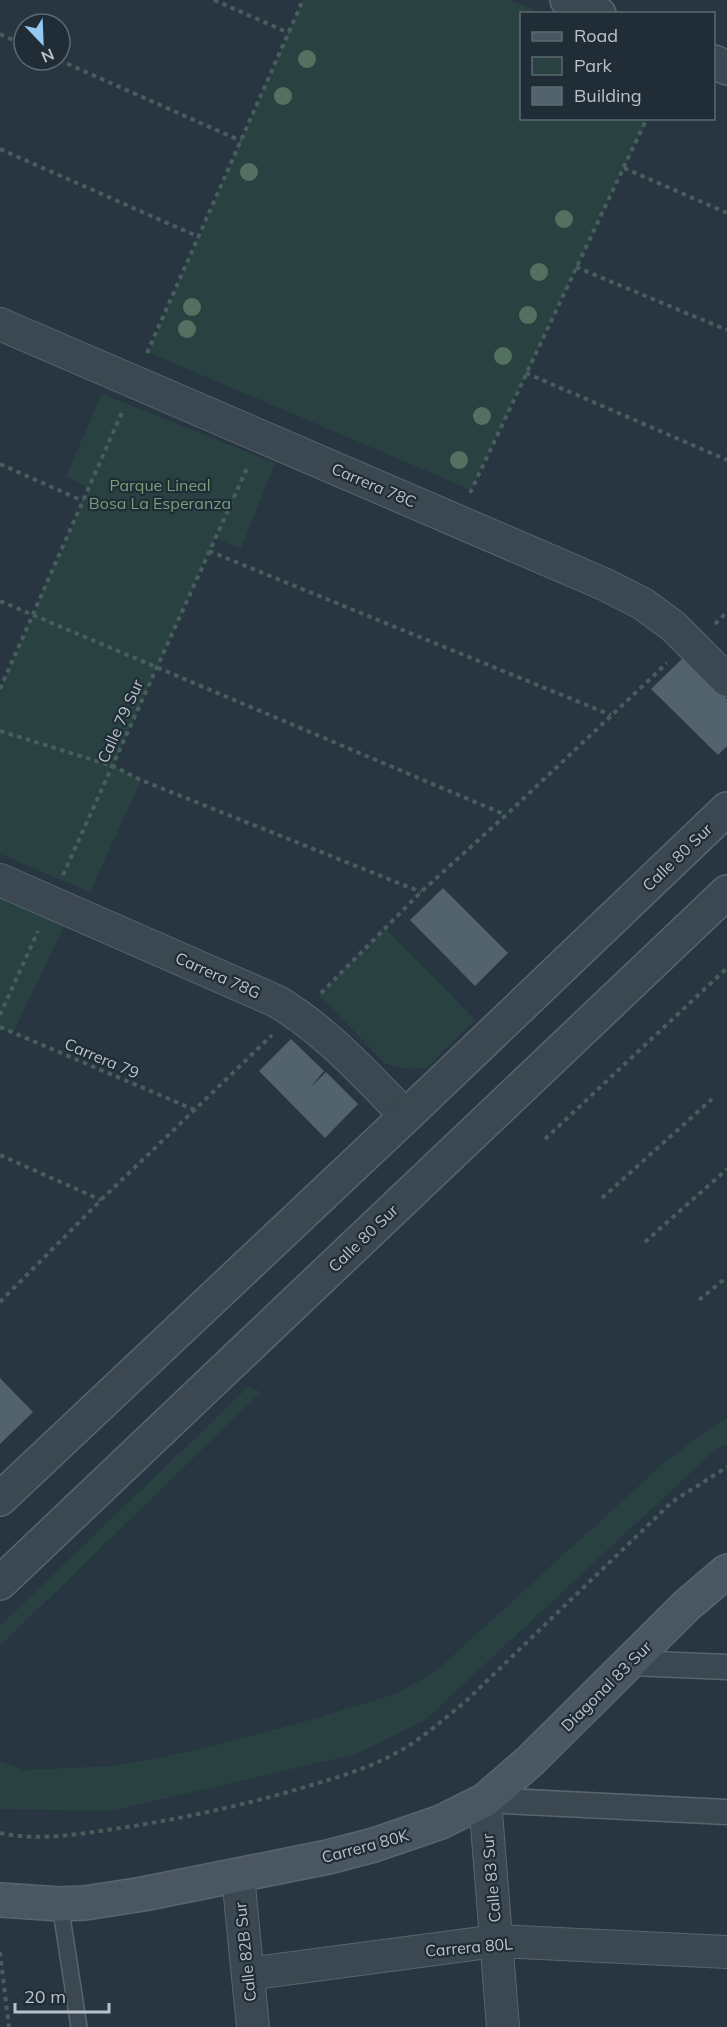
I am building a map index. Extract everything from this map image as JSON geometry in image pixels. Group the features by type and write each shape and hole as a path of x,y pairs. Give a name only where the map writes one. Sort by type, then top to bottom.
{"main road":[{"name":"Diagonal 83 Sur","path":"485,1800 555,1738 686,1606 727,1571"},
{"name":"Carrera 80K","path":"0,1900 60,1904 85,1903 238,1876 374,1845 426,1828 485,1800"}],"street":[{"path":"567,0 594,12"},
{"name":"Carrera 78C","path":"0,324 606,585 643,604 690,641 727,680"},
{"name":"Calle 80 Sur","path":"0,1499 727,809"},
{"name":"Carrera 78G","path":"0,880 248,988 296,1013 329,1038 406,1116"},
{"name":"Calle 80 Sur","path":"0,1583 727,892"},
{"path":"629,1663 727,1667"},
{"name":"Carrera 80K","path":"485,1800 727,1812"},
{"name":"Calle 83 Sur","path":"485,1800 503,2027"},
{"name":"Calle 82B Sur","path":"238,1876 253,2027"},
{"name":"Carrera 80L","path":"248,1974 496,1941 727,1952"}],"lane":[{"path":"60,1904 78,2027"}],"path":[{"path":"214,0 289,33"},
{"path":"0,689 303,0"},
{"path":"72,66 241,141"},
{"path":"457,521 645,120"},
{"path":"0,149 199,237"},
{"path":"624,168 727,213"},
{"path":"576,267 727,330"},
{"path":"526,373 727,460"},
{"name":"Calle 79 Sur","path":"0,1015 261,436"},
{"path":"0,464 83,501"},
{"path":"209,551 611,715"},
{"path":"0,601 506,815"},
{"path":"0,1302 101,1200 296,1013 319,995 421,892 690,641 712,627 727,612"},
{"path":"0,731 113,766 141,780 421,892"},
{"path":"545,1139 727,968"},
{"name":"Carrera 79","path":"0,1027 195,1110"},
{"path":"602,1198 712,1099"},
{"path":"0,1155 101,1200"},
{"path":"645,1242 727,1169"},
{"path":"699,1300 727,1277"},
{"path":"0,1833 16,1836 85,1833 167,1821 264,1800 341,1776 394,1754 431,1731 466,1701 672,1502 727,1467"},
{"path":"0,1952 9,2027"}],"green space":[{"path":"303,0 510,0 539,12 520,12 520,120 647,120 471,490 148,352"},
{"name":"Parque Lineal Bosa La Esperanza","path":"102,394 275,463 241,549 215,538 113,766 141,780 90,892 0,854 0,689 89,488 66,476"},
{"path":"0,897 65,924 13,1033 0,1027"},
{"path":"386,929 475,1020 426,1068 408,1069 386,1064 319,995"},
{"path":"248,1387 261,1392 0,1646 0,1626"},
{"path":"727,1419 727,1444 717,1448 424,1721 356,1754 111,1811 0,1809 0,1761 24,1770 114,1766 194,1751 314,1719 395,1694 435,1672 665,1462 718,1423"}],"building":[{"path":"684,657 727,699 727,746 718,755 651,689"},
{"path":"443,888 508,953 475,986 410,920"},
{"path":"291,1039 324,1071 310,1088 326,1072 358,1104 325,1138 259,1071"},
{"path":"0,1378 33,1412 0,1444"}]}
